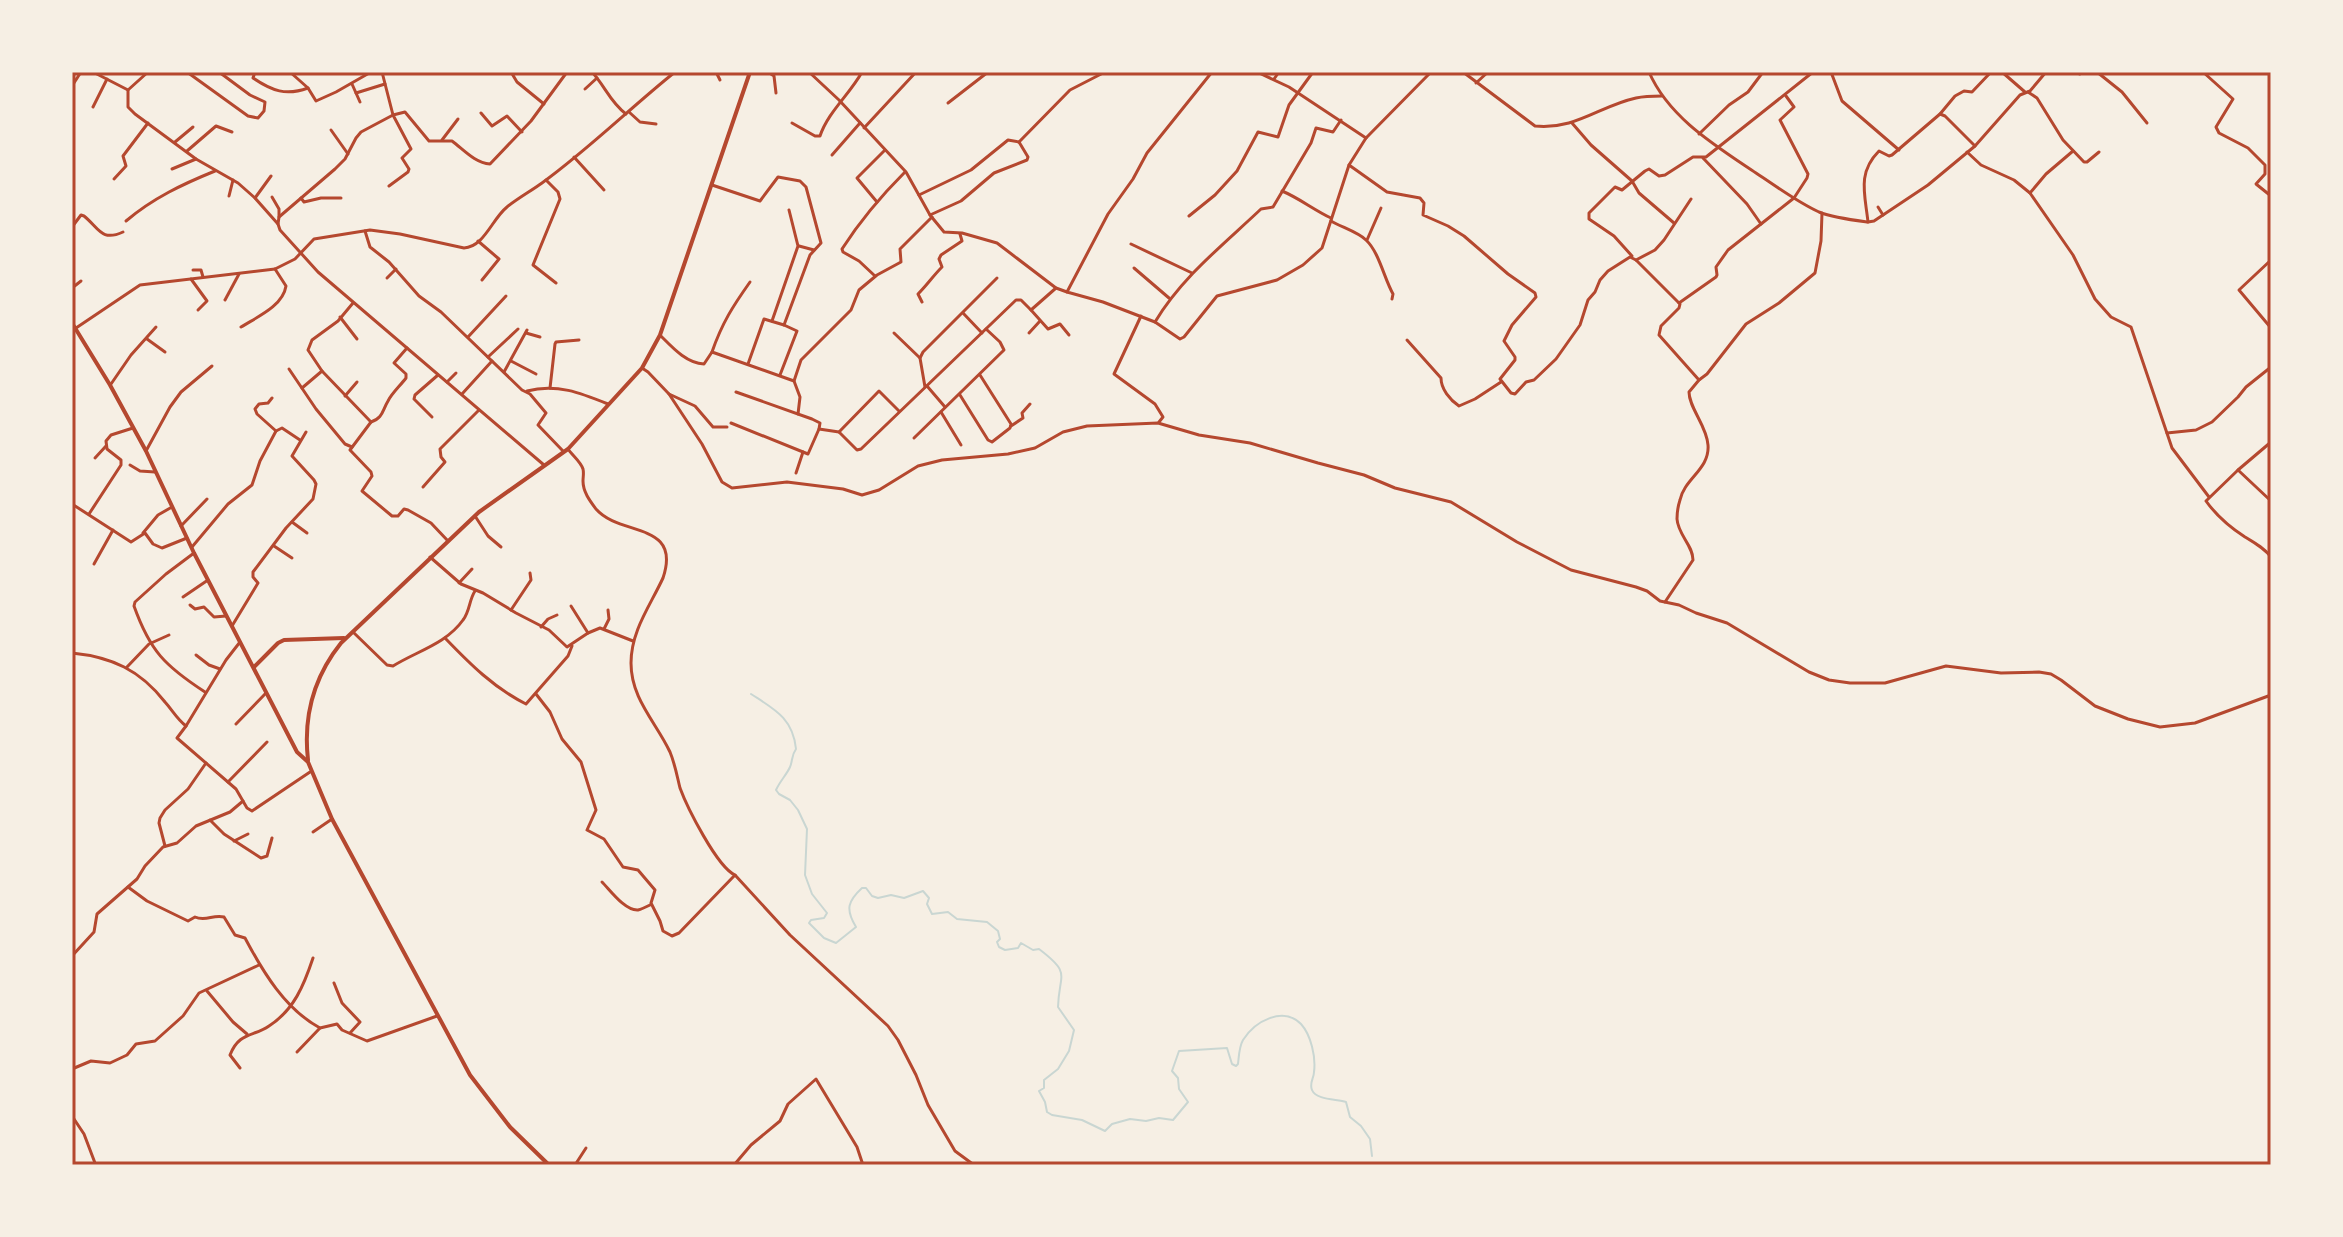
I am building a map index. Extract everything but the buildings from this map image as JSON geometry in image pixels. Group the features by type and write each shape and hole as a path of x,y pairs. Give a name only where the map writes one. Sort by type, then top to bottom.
{"highway":[{"path":"549,1165 510,1127 470,1075 332,819 308,762 306,742 314,686 345,638 475,516 566,451 642,368 660,335 750,72"},
{"path":"74,326 146,451 226,616 297,752 308,762"},
{"path":"254,667 284,640 345,638"}],"street":[{"path":"72,86 81,72"},
{"path":"93,72 128,90"},
{"path":"187,72 235,108 258,118 264,111 265,102 220,72"},
{"path":"255,72 253,78 274,91 293,93 308,88"},
{"path":"293,73 316,101 371,72"},
{"path":"382,72 393,115 411,149 402,158 408,172 389,186"},
{"path":"511,72 517,82 544,104"},
{"path":"279,217 335,169 361,132 393,115 405,112 429,141 452,141 468,155 486,164 496,160 522,132 567,72"},
{"path":"592,72 614,104 640,122 656,124"},
{"path":"74,326 140,285 275,269 314,239 379,230 471,248 504,209 546,180 674,72"},
{"path":"716,72 720,80"},
{"path":"768,72 774,76 776,93"},
{"path":"809,72 906,172 931,216 945,232 997,243 1056,288 1141,316 1155,322 1175,338 1182,339 1217,296 1277,280 1303,265 1322,248 1349,165 1366,138 1431,72"},
{"path":"792,123 818,137 825,122 862,72"},
{"path":"864,128 916,72"},
{"path":"948,103 988,72"},
{"path":"1019,142 1070,90 1105,72"},
{"path":"1067,292 1108,214 1147,153 1212,72"},
{"path":"1257,72 1298,93 1366,138"},
{"path":"1274,79 1279,72"},
{"path":"1189,216 1232,178 1258,132 1278,137 1289,105 1313,72"},
{"path":"1463,72 1535,126 1572,123 1636,98 1662,96"},
{"path":"1476,83 1488,72"},
{"path":"1649,72 1662,96 1699,134 1717,147 1822,213 1868,222 1928,185 1975,146 2020,95 2046,72"},
{"path":"1699,134 1729,105 1748,92 1763,72"},
{"path":"1703,158 1813,72"},
{"path":"1831,72 1845,103 1899,150"},
{"path":"1868,222 1865,169 1879,151 1889,156 1899,150 1940,114 1955,96 1964,91 1972,92 1991,72"},
{"path":"2002,72 2037,98 2063,140 2085,163 2099,152"},
{"path":"2075,72 2084,72"},
{"path":"2097,72 2122,92 2147,123"},
{"path":"2203,72 2233,99 2217,130 2248,148 2265,165 2265,174 2256,184 2271,196"},
{"path":"145,73 128,90 128,107 196,159 233,180 255,198 318,272 545,466"},
{"path":"585,89 597,78"},
{"path":"93,107 107,79"},
{"path":"352,84 360,102"},
{"path":"356,93 385,84"},
{"path":"1699,380 1659,335 1661,326 1679,308 1679,303 1716,277 1716,267 1728,250 1794,198 1808,174 1780,120 1794,107 1785,94"},
{"path":"481,113 492,126 510,117 522,132"},
{"path":"1940,114 1975,146"},
{"path":"442,140 458,119"},
{"path":"1155,322 1169,298 1192,273 1261,209 1273,207 1311,143 1316,128 1333,132 1341,120"},
{"path":"114,179 126,166 123,156 148,123"},
{"path":"832,155 860,123"},
{"path":"1572,123 1591,145 1632,181 1639,193 1674,223"},
{"path":"187,151 216,126 232,132"},
{"path":"175,142 193,127"},
{"path":"331,130 348,154"},
{"path":"798,414 800,397 794,381 801,360 851,310 859,290 875,276 901,262 900,249 931,216 961,201 994,173 1028,157 1019,142 1008,140 971,170 918,195"},
{"path":"877,202 857,180 885,150"},
{"path":"2030,193 2046,174 2074,151"},
{"path":"1967,152 1981,165 2014,180 2030,193 2073,255 2095,299 2111,317 2131,327 2172,448 2209,497"},
{"path":"574,157 604,190"},
{"path":"1679,303 1614,236 1588,216 1615,187 1622,190 1649,169 1659,176 1665,175 1693,157 1703,158 1747,204 1761,224"},
{"path":"172,169 196,159"},
{"path":"1349,165 1387,192 1420,198 1424,203 1423,215 1464,236 1535,293 1536,297 1504,339 1515,360 1501,376 1501,382 1515,394 1556,359 1580,325 1588,300 1600,280 1625,259 1655,250 1691,199"},
{"path":"126,221 167,192 215,171"},
{"path":"875,276 842,251 857,225 906,172"},
{"path":"255,198 271,176"},
{"path":"711,184 760,201 778,177 800,181 806,187 821,243 809,257 784,325"},
{"path":"229,196 233,180"},
{"path":"546,180 560,199 533,265 556,283"},
{"path":"1282,191 1367,240 1383,268 1383,279 1393,294 1392,299"},
{"path":"272,197 279,209 278,224"},
{"path":"301,198 304,202 341,198"},
{"path":"1878,207 1883,215"},
{"path":"1367,240 1381,208"},
{"path":"772,321 798,246 789,210"},
{"path":"1665,602 1694,559 1677,520 1681,494 1701,468 1707,454 1708,441 1688,397 1689,391 1707,374 1746,324 1779,303 1815,273 1822,213"},
{"path":"72,227 81,215 107,236 113,237 123,232"},
{"path":"365,231 370,247 522,390 550,388 577,392 610,405"},
{"path":"922,302 918,294 942,267 940,257 962,241 959,233"},
{"path":"478,241 499,259 482,280"},
{"path":"1131,244 1192,273"},
{"path":"798,246 814,250"},
{"path":"2271,260 2239,290 2271,328"},
{"path":"1134,268 1169,298"},
{"path":"241,327 270,309 285,294 286,286 275,269"},
{"path":"387,278 396,269"},
{"path":"193,270 201,270 203,276"},
{"path":"225,300 239,274"},
{"path":"920,358 997,278"},
{"path":"191,279 207,301 198,310"},
{"path":"72,288 81,281"},
{"path":"660,335 687,359 695,364 704,364 712,352 721,325 750,282"},
{"path":"1031,310 1056,288"},
{"path":"468,337 506,296"},
{"path":"819,429 839,432 859,451 1016,300 1021,300 1050,329 1060,324 1069,335"},
{"path":"353,303 308,346 309,353 371,422"},
{"path":"914,438 1004,350 1000,342 963,313"},
{"path":"1141,316 1114,374 1158,407 1163,417 1158,423"},
{"path":"340,317 357,339"},
{"path":"748,364 764,319 784,325 797,331 780,375"},
{"path":"1029,333 1040,321"},
{"path":"110,385 156,327"},
{"path":"462,395 518,329"},
{"path":"504,372 526,332 540,337"},
{"path":"894,333 920,358 926,387 945,407"},
{"path":"72,341 81,336"},
{"path":"147,339 165,352"},
{"path":"550,388 556,342 579,340"},
{"path":"1407,340 1441,378 1441,386 1459,406 1501,382"},
{"path":"407,348 394,363 406,374 406,378 389,399 382,415 371,422 352,447 351,453 365,464 372,476 362,491 364,493 395,517 404,509 431,523 448,541"},
{"path":"712,352 794,381"},
{"path":"511,361 536,374"},
{"path":"146,451 176,399 212,366"},
{"path":"2167,433 2196,430 2212,422 2252,381 2271,367"},
{"path":"642,368 669,394 702,444 722,482 732,488 787,482 843,489 862,495 879,490 918,466 942,460 1008,454 1035,448 1063,432 1087,426 1158,423 1199,435 1250,443 1451,502 1571,570 1636,587 1665,602 1727,623 1782,657 1829,680 1885,683 1946,666 2001,673 2039,672 2061,680 2095,706 2160,727 2195,723 2271,695"},
{"path":"289,369 345,444 352,447"},
{"path":"302,388 322,371"},
{"path":"447,382 456,373"},
{"path":"432,417 414,399 438,375"},
{"path":"980,375 1011,426"},
{"path":"345,396 357,382"},
{"path":"527,391 546,413 538,425 583,468 583,487 601,515 612,523 654,535 663,546 666,555 663,578 633,641 633,683 641,703 670,751 681,791 711,849 728,872 735,875 790,935 888,1026 955,1151 974,1165"},
{"path":"839,432 879,391 899,411"},
{"path":"731,423 809,453 820,423 736,392"},
{"path":"669,394 698,408 713,427 727,427"},
{"path":"960,395 991,442 1023,418 1022,413 1030,404"},
{"path":"272,398 255,409 276,431"},
{"path":"423,487 445,462 440,449 479,410"},
{"path":"941,412 961,445"},
{"path":"95,458 101,454 111,435 133,428"},
{"path":"206,693 182,677 149,644 134,604 193,550 228,504 252,485 260,461 276,431 282,428 300,440"},
{"path":"232,626 258,583 253,572 286,528 313,499 316,484 309,472 292,456 306,432"},
{"path":"2271,442 2209,497 2207,503 2271,557"},
{"path":"89,514 121,465 121,460 106,446"},
{"path":"796,473 803,452"},
{"path":"130,465 140,471 155,472"},
{"path":"2238,470 2271,501"},
{"path":"181,526 207,499"},
{"path":"72,504 132,542 158,515 172,507"},
{"path":"475,516 491,539 501,547"},
{"path":"292,522 307,533"},
{"path":"94,564 113,530"},
{"path":"143,533 162,548 187,538"},
{"path":"274,546 292,558"},
{"path":"430,557 459,583 549,630 567,647 572,646"},
{"path":"459,583 472,569"},
{"path":"511,610 531,580 530,573"},
{"path":"183,597 208,580"},
{"path":"353,632 390,667 445,638 464,619 475,591"},
{"path":"190,605 195,609 204,607 214,617 226,616"},
{"path":"571,606 588,633"},
{"path":"604,629 609,619 608,610"},
{"path":"541,627 557,615"},
{"path":"445,638 502,691 526,704 568,656 572,646 588,633 604,629 633,641"},
{"path":"127,667 149,644 169,635"},
{"path":"240,642 177,738 238,791 247,808 254,811 312,771"},
{"path":"72,653 106,658 127,667 165,701 186,726"},
{"path":"196,655 220,669"},
{"path":"236,724 266,693"},
{"path":"536,694 550,712 562,739 580,759 596,810 587,830 604,839 623,867 641,872 655,890 652,905 663,931 675,935 735,875"},
{"path":"228,782 267,742"},
{"path":"165,846 160,818 188,789 206,763"},
{"path":"72,956 94,932 97,914 137,879 165,846 177,843 194,827 230,812 243,801"},
{"path":"313,832 332,819"},
{"path":"210,820 234,841 264,859 272,838"},
{"path":"234,841 248,834"},
{"path":"602,882 619,901 632,909 652,905"},
{"path":"128,887 147,901 188,921 195,917 203,920 223,916 235,935 245,938 259,965 291,1006 320,1028"},
{"path":"240,1068 230,1053 247,1034 268,1027 291,1006 305,983 313,958"},
{"path":"72,1069 94,1060 110,1063 127,1055 136,1044 155,1041 183,1016 198,995 259,965"},
{"path":"334,983 342,1003 360,1022 350,1033"},
{"path":"207,991 247,1034"},
{"path":"297,1052 320,1028 335,1024 367,1041 437,1015"},
{"path":"734,1165 751,1145 780,1121 788,1104 816,1079 857,1147 863,1165"},
{"path":"72,1116 84,1134 95,1163"},
{"path":"575,1165 586,1148"}],"waterway":[{"path":"751,694 787,722 794,738 796,749 791,765 776,790 798,810 807,829 805,875 812,894 827,913 824,918 809,923 824,938 836,943 856,927 850,915 850,906 862,888 878,898 891,895 904,898 923,891 929,898 927,904 932,914 948,912 957,919 987,922 998,931 999,947 1005,950 1018,948 1021,943 1033,950 1039,949 1060,969 1058,1007 1074,1030 1069,1051 1058,1069 1044,1080 1044,1088 1039,1091 1047,1112 1082,1120 1105,1131 1112,1124 1130,1119 1173,1120 1188,1102 1172,1071 1179,1051 1227,1048 1232,1064 1236,1066 1248,1033 1270,1018 1286,1016 1301,1024 1310,1040 1314,1060 1312,1090 1322,1097 1346,1102 1350,1117 1370,1139 1372,1156"}]}
